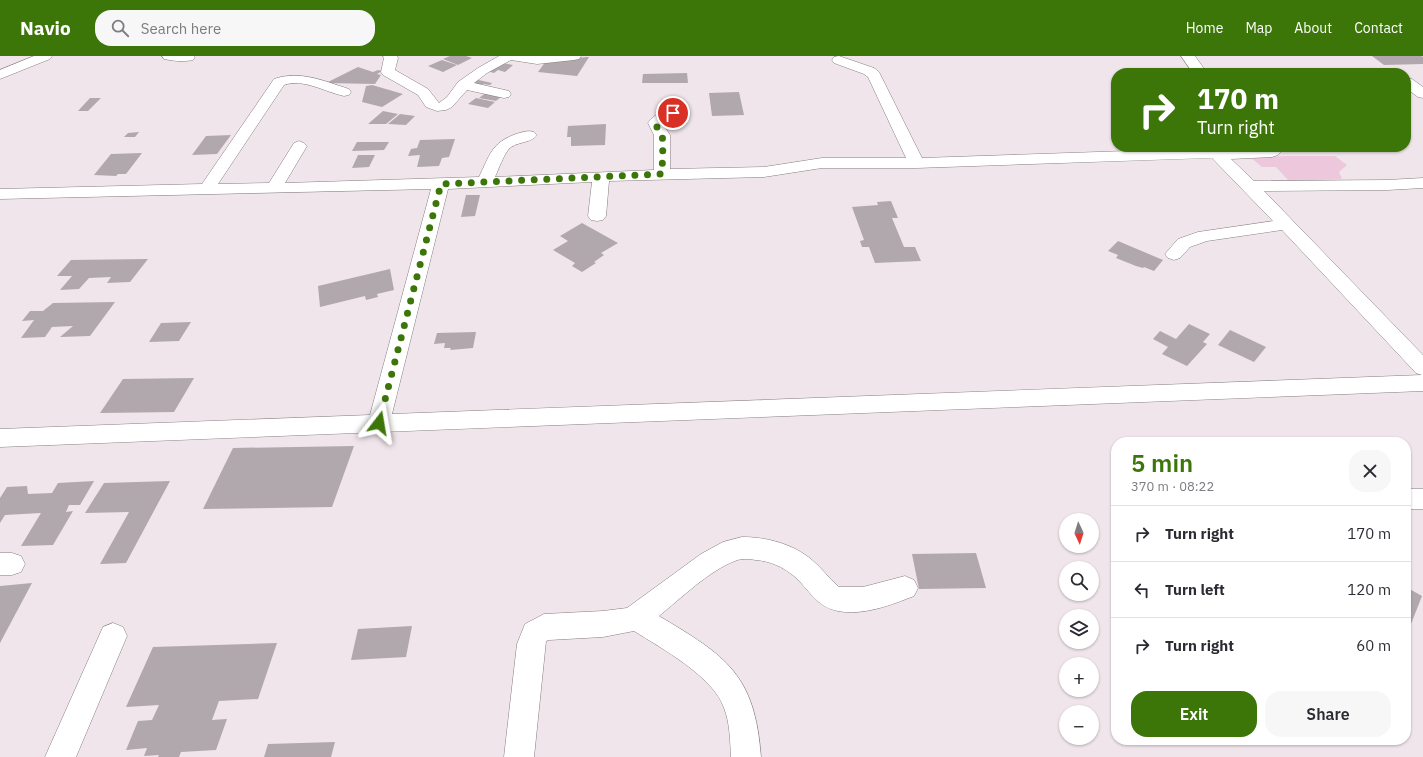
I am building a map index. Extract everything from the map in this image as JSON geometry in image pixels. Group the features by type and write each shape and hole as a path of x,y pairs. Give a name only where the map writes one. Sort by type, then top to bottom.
{"street":[{"path":"0,75 45,56"},
{"path":"169,56 188,57"},
{"path":"390,56 391,58 388,72 425,93 429,102 434,106 442,107 448,103 463,85 509,56 537,60 574,56"},
{"path":"1188,56 1195,68"},
{"path":"839,60 870,71 874,75 916,163"},
{"path":"207,189 279,82 285,79 299,80 344,92"},
{"path":"463,85 504,94"},
{"path":"1411,85 1423,94"},
{"path":"662,174 663,142 662,135 655,123 666,115 680,112"},
{"path":"484,183 502,147 512,141 529,135"},
{"path":"274,188 299,146"},
{"path":"0,194 484,183 662,174 776,171 822,163 916,163 1152,152"},
{"path":"1218,154 1272,152"},
{"path":"1218,154 1423,368"},
{"path":"597,216 601,178"},
{"path":"1250,186 1387,185 1423,183"},
{"path":"379,423 441,184"},
{"path":"1174,254 1184,244 1204,236 1285,224"},
{"path":"0,438 1423,383"},
{"path":"1411,499 1423,499"},
{"path":"519,757 531,644 535,633 544,627 618,622 636,617 712,560 730,550 741,548 756,548 784,556 804,568 826,592 836,599 864,599 905,588"},
{"path":"636,617 686,649 711,668 726,684 736,698 741,717 746,757"},
{"path":"60,757 113,636"}],"shaded area":[{"path":"1335,156 1347,165 1339,172 1342,179 1289,181 1276,167 1262,167 1250,157"}],"building":[{"path":"450,56 466,56 472,58 458,65 443,59"},
{"path":"1372,56 1421,56 1423,57 1423,64 1384,65"},
{"path":"589,57 577,76 538,72 546,61"},
{"path":"442,60 457,65 443,72 428,66"},
{"path":"498,62 513,65 505,72 498,70 494,73 487,71"},
{"path":"358,67 373,72 378,70 382,71 377,74 381,75 375,84 326,83"},
{"path":"687,73 688,83 642,83 643,74"},
{"path":"474,79 492,83 490,85 483,84 479,87 466,85"},
{"path":"372,85 403,94 382,107 362,102 366,86"},
{"path":"487,92 503,95 496,101 479,98"},
{"path":"739,92 744,115 712,116 709,93"},
{"path":"90,98 101,98 88,111 78,111"},
{"path":"476,98 495,102 488,108 468,104"},
{"path":"383,111 398,114 386,124 368,124"},
{"path":"400,114 415,116 406,125 388,124"},
{"path":"606,124 605,145 571,146 571,137 567,137 568,126"},
{"path":"139,132 135,137 124,137 128,133"},
{"path":"231,135 217,154 192,155 206,136"},
{"path":"455,139 449,157 442,158 439,166 417,167 420,155 408,156 411,149 417,148 420,140"},
{"path":"357,142 389,142 384,150 352,151"},
{"path":"142,153 126,174 118,174 116,176 94,175 111,154"},
{"path":"358,155 375,155 369,167 352,168"},
{"path":"466,195 480,195 475,216 461,217"},
{"path":"891,201 898,218 892,218 904,247 915,247 921,261 875,263 869,247 862,247 860,241 864,240 852,207 878,205 877,202"},
{"path":"582,223 618,243 601,253 604,255 594,262 596,263 582,272 572,266 575,263 553,250 568,241 560,236"},
{"path":"1118,241 1163,260 1154,271 1116,258 1118,255 1108,251"},
{"path":"148,259 130,282 107,283 111,277 89,278 79,289 60,290 72,276 57,276 71,260"},
{"path":"390,269 394,290 377,294 378,297 366,300 365,296 320,307 318,286"},
{"path":"115,302 90,336 60,337 73,326 52,327 45,337 21,338 34,320 22,321 30,311 43,311 53,303"},
{"path":"191,322 179,341 149,342 161,323"},
{"path":"1189,324 1210,334 1203,342 1207,344 1187,366 1162,354 1168,347 1153,339 1160,331 1176,339"},
{"path":"1230,330 1266,347 1254,362 1218,345"},
{"path":"476,332 473,348 450,350 451,348 444,348 445,343 434,344 437,333"},
{"path":"194,378 174,412 100,413 123,379"},
{"path":"354,446 332,507 203,509 233,448"},
{"path":"94,481 80,505 69,505 66,512 73,511 53,545 21,546 41,513 5,515 0,523 0,498 7,487 27,486 28,494 52,493 58,483"},
{"path":"170,481 126,563 100,564 129,512 85,513 104,483"},
{"path":"976,553 986,588 919,589 912,554"},
{"path":"32,583 0,643 0,586"},
{"path":"1411,590 1422,596 1411,624"},
{"path":"412,626 406,657 351,660 358,629"},
{"path":"277,643 258,699 219,701 212,720 227,719 216,750 181,752 179,757 158,757 159,755 144,756 147,748 126,750 138,721 152,720 159,705 126,707 153,647"},
{"path":"335,742 331,757 264,757 268,744"}],"route":[{"path":"379,423 441,184 601,178 662,174 664,147 662,135 655,124 661,117 673,113"}]}
